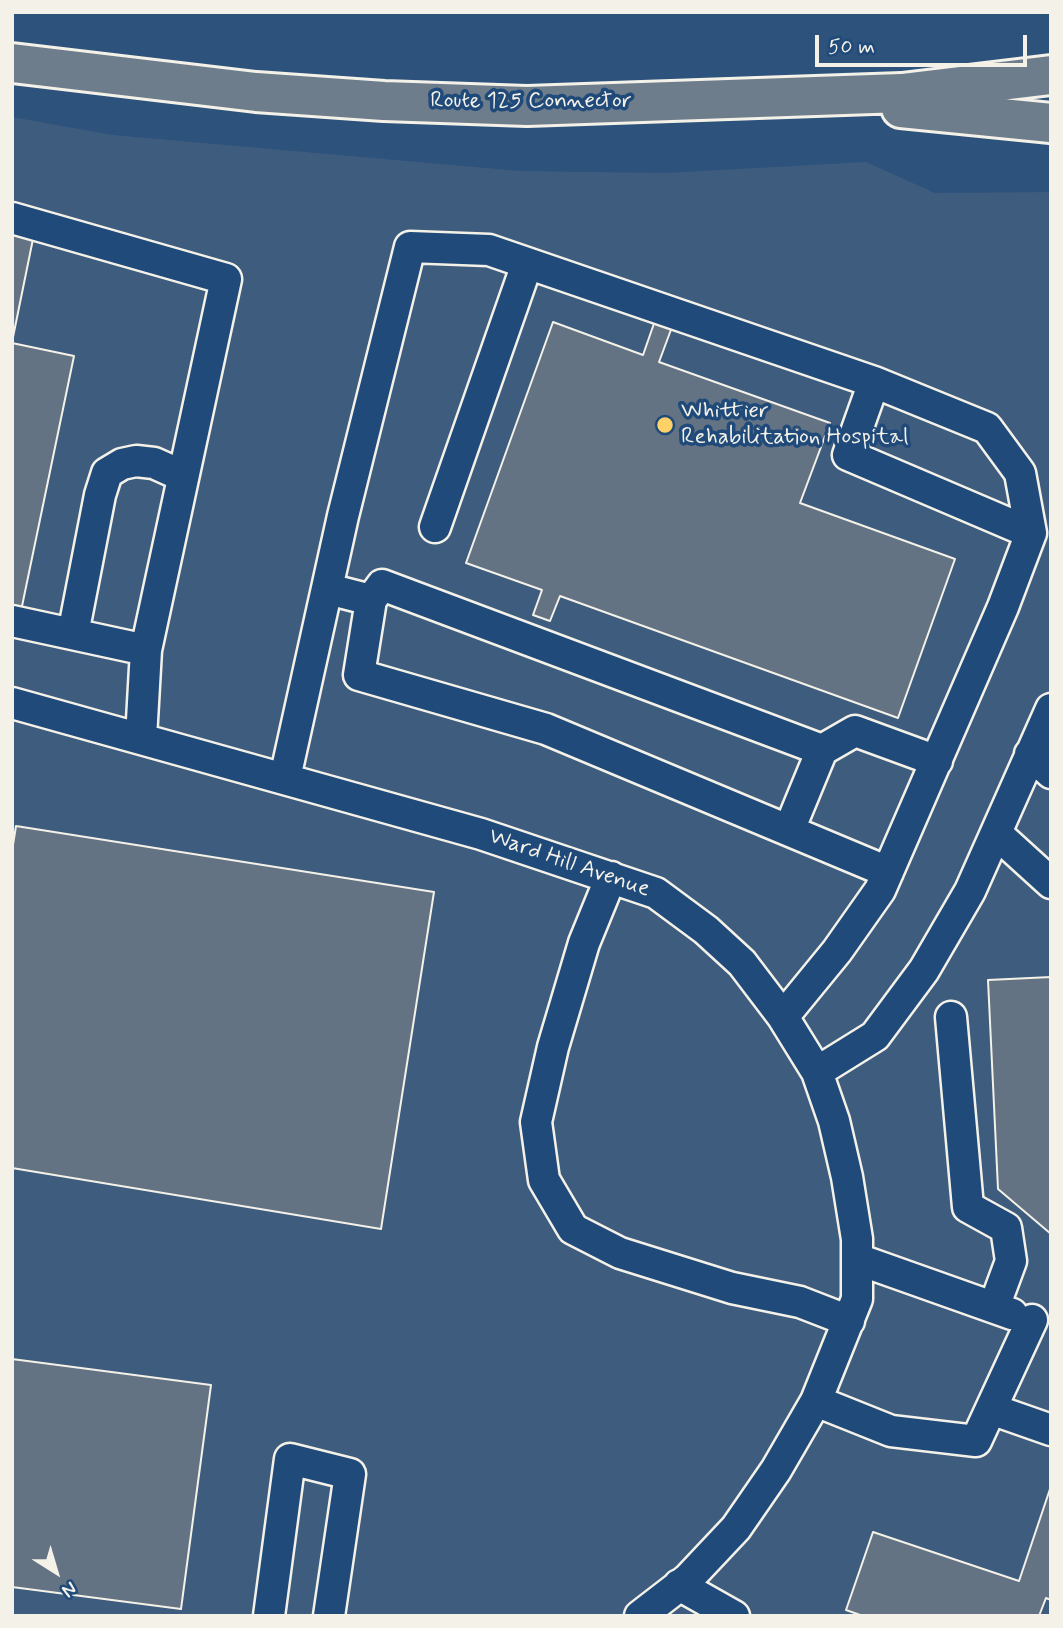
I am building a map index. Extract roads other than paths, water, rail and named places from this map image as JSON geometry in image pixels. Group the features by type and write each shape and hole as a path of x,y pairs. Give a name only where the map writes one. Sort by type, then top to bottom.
{"highway":[{"name":"Route 125 Connector","path":"12,63 256,92 384,101 527,106 902,93 1051,75"},
{"path":"791,95 964,116 1051,123"}],"street":[{"path":"12,218 226,279 146,650 141,738"},
{"path":"285,778 343,516 410,247 489,250 874,382 987,428 1020,472 1031,533 1003,607 880,890 783,1017"},
{"path":"435,527 527,264"},
{"path":"874,382 848,455 1031,533"},
{"path":"73,634 100,495 107,473 122,464 136,461 154,463 183,476"},
{"path":"822,750 382,585 371,600 359,675 547,729 888,872"},
{"path":"328,589 371,600"},
{"path":"12,621 146,650"},
{"name":"Ward Hill Avenue","path":"12,703 481,834 656,893 706,930 742,963 783,1017 817,1072 835,1122 857,1239 857,1299 816,1401 776,1469 736,1528 679,1585 640,1616"},
{"path":"817,1072 875,1036 924,970 970,891 996,833 1040,763 1051,709"},
{"path":"789,830 822,750 855,731 937,761"},
{"path":"996,833 1051,883"},
{"path":"611,877 584,943 553,1046 536,1122 544,1180 573,1229 620,1253 732,1288 800,1302 849,1321"},
{"path":"951,1017 968,1207 1006,1228 1011,1261 994,1307"},
{"path":"816,1401 891,1432 976,1441 991,1409 1041,1324 857,1259"},
{"path":"991,1409 1051,1430"},
{"path":"270,1616 290,1459 350,1474 329,1616"},
{"path":"679,1585 734,1616"}],"place":[{"name":"Whittier Rehabilitation Hospital","path":"665,425"}]}
